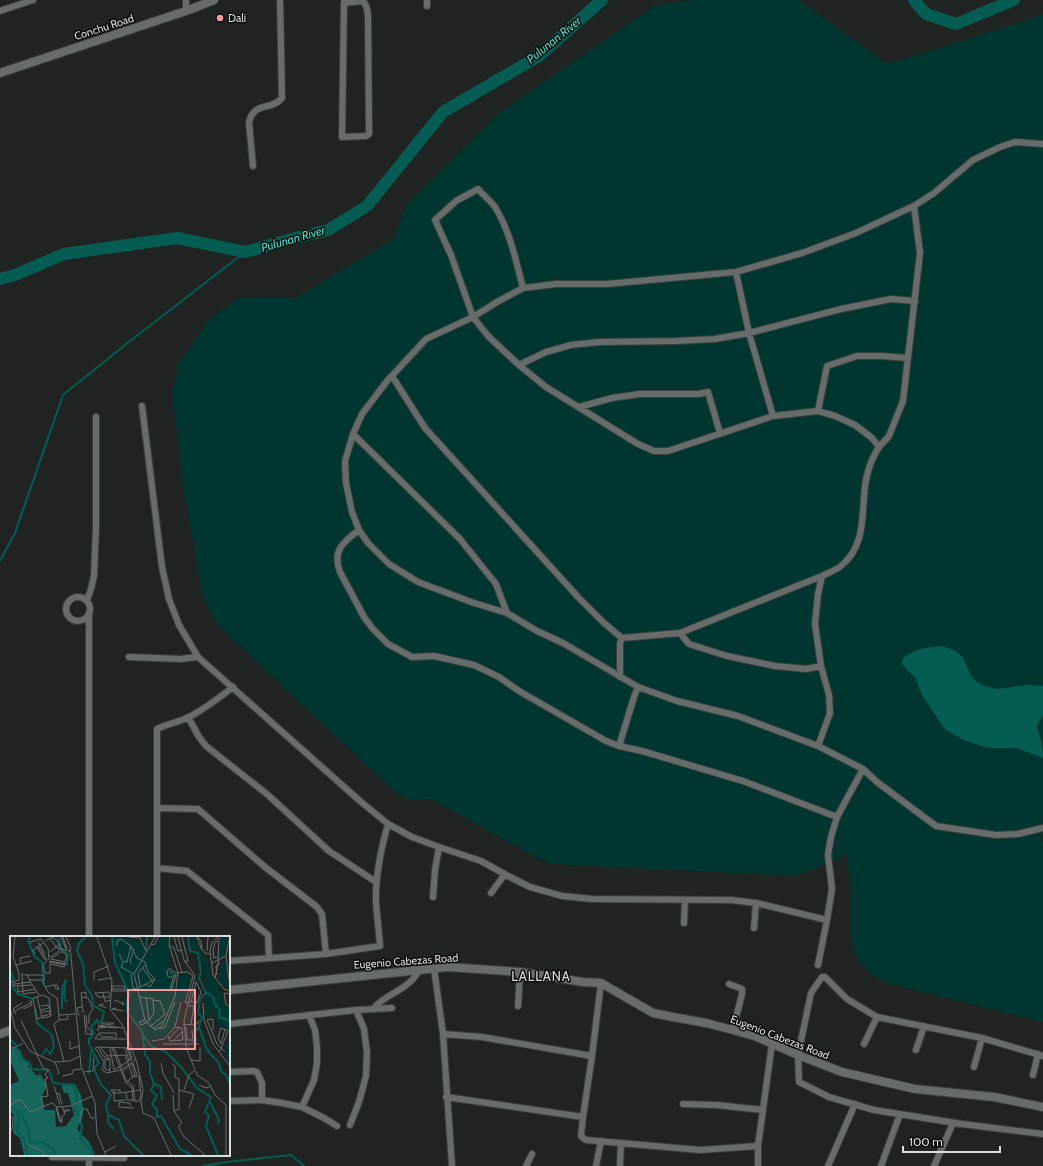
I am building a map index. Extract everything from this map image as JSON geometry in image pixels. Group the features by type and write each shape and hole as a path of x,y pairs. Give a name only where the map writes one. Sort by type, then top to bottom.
{"street":[{"path":"0,11 33,0"},
{"path":"186,0 186,11"},
{"name":"Conchu Road","path":"0,73 186,11 214,0"},
{"path":"253,166 249,122 251,115 256,110 279,102 282,98 280,0"},
{"path":"362,1 367,7 369,134 366,136 342,137 344,2 362,1"},
{"path":"1043,144 1015,142 989,151 974,160 934,193 914,206 849,236 802,253 736,272 608,284 556,284 523,288 474,317 426,339 392,376 362,414 353,434 345,461 346,483 352,512 359,530 368,543 389,564 418,582 474,603 507,612 537,631 563,643 638,687 677,701 738,716 818,746 863,769 877,782 936,826 996,835 1018,834 1043,828"},
{"path":"523,288 514,253 503,222 494,206 478,189 456,201 435,220 451,254 474,317 488,336 519,365 546,387 638,444 654,451 668,451 773,416 818,411 855,424 872,438 879,447"},
{"path":"392,376 425,428 578,597 604,623 622,638 680,633 822,576 841,566 853,553 861,535 864,498 870,464 879,447 889,436 903,400 920,254 914,206"},
{"path":"736,272 749,333 773,416"},
{"path":"519,365 546,352 571,346 599,342 715,339 749,333 848,307 891,299 915,301"},
{"path":"818,411 827,366 857,356 908,358"},
{"path":"579,407 612,398 640,394 699,394 708,392 720,433"},
{"path":"142,406 162,567 168,599 179,625 198,657 360,801 388,824 412,837 481,861 530,887 562,896 592,899 731,900 756,903 827,920"},
{"path":"87,600 94,576 96,527 96,417"},
{"path":"353,434 460,539 496,584 507,612"},
{"path":"359,530 342,545 337,555 337,565 364,617 373,629 388,644 412,657 434,656 474,665 499,677 519,691 606,741 619,746 642,751 744,781 838,817"},
{"path":"818,746 830,713 829,695 821,666 815,624 818,594 822,576"},
{"path":"89,614 82,621 75,621 69,617 66,611 67,604 74,597 81,597 87,600 90,606 89,936"},
{"path":"680,633 689,644 727,656 775,666 806,670 821,666"},
{"path":"620,677 620,643 622,638"},
{"path":"129,657 180,659 198,657"},
{"path":"157,936 157,729 166,724 188,717 215,701 233,687"},
{"path":"619,746 638,687"},
{"path":"188,717 198,737 206,746 268,795 329,851 376,882"},
{"path":"818,965 832,889 828,855 831,837 838,817 863,769"},
{"path":"157,808 198,809 265,867 317,907 322,914 326,954"},
{"path":"230,961 326,954 380,946 376,902 376,882 388,824"},
{"path":"433,897 435,870 439,847"},
{"path":"156,868 187,871 270,933 269,957"},
{"path":"491,893 505,874"},
{"path":"684,923 685,900"},
{"path":"754,928 756,903"},
{"name":"Eugenio Cabezas Road","path":"230,990 448,967 520,972 583,982 601,983 653,1013 673,1018 706,1023 757,1037 798,1056 842,1072 915,1089 994,1097 1043,1107"},
{"path":"434,968 443,1034 446,1097 452,1166"},
{"path":"373,1009 378,1003 406,986 420,969"},
{"path":"518,1006 520,972"},
{"path":"1033,1075 1040,1055 982,1038 877,1016 847,999 825,977 822,977 811,993 798,1056 799,1082 829,1098 874,1110 953,1123 1043,1134"},
{"path":"601,983 583,1117 582,1137 586,1140 700,1150 758,1146"},
{"path":"729,984 742,990 733,1030"},
{"path":"230,1024 356,1010 392,1008"},
{"path":"350,1125 359,1102 366,1076 367,1052 364,1029 356,1010"},
{"path":"302,1107 314,1080 317,1063 315,1030 309,1015"},
{"path":"864,1044 877,1016"},
{"path":"916,1050 924,1026"},
{"path":"0,1034 10,1030"},
{"path":"443,1034 482,1037 592,1056"},
{"path":"974,1067 982,1038"},
{"path":"758,1166 758,1146 772,1044"},
{"path":"230,1072 254,1070 257,1072 262,1084 262,1100"},
{"path":"446,1097 583,1117"},
{"path":"230,1101 262,1100 302,1107 337,1126"},
{"path":"684,1104 716,1105 763,1110"},
{"path":"828,1166 855,1104"},
{"path":"881,1166 900,1114"},
{"path":"934,1166 953,1123"},
{"path":"596,1166 600,1141"},
{"path":"620,1166 621,1143"},
{"path":"526,1166 532,1154"},
{"path":"52,1157 89,1156 124,1158"},
{"path":"89,1156 89,1166"}],"shaded area":[{"path":"692,0 799,0 887,64 1043,14 1043,1022 891,984 872,975 858,960 852,943 852,909 847,855 795,876 553,864 541,860 431,799 408,800 391,788 220,627 210,613 201,587 184,490 173,397 178,364 209,320 241,297 296,298 395,238 406,205 498,114 656,5"},
{"path":"943,646 956,651 964,659 969,672 975,681 985,686 998,689 1027,685 1043,686 1043,715 1037,726 1042,745 1043,758 1017,748 992,748 981,746 964,740 944,728 922,695 915,677 902,663 903,658 918,650"}],"waterway":[{"name":"Pulunan River","path":"0,279 15,275 64,254 177,238 245,252 328,230 367,206 443,112 539,56 602,0"},
{"name":"Pulunan River","path":"914,0 926,14 956,24 1014,0"},
{"path":"0,561 15,533 63,395 245,252"},
{"path":"203,1166 291,1155 304,1166"}],"place":[{"name":"Dali","path":"220,18"}],"district":[{"name":"LALLANA","path":"541,976"}]}
